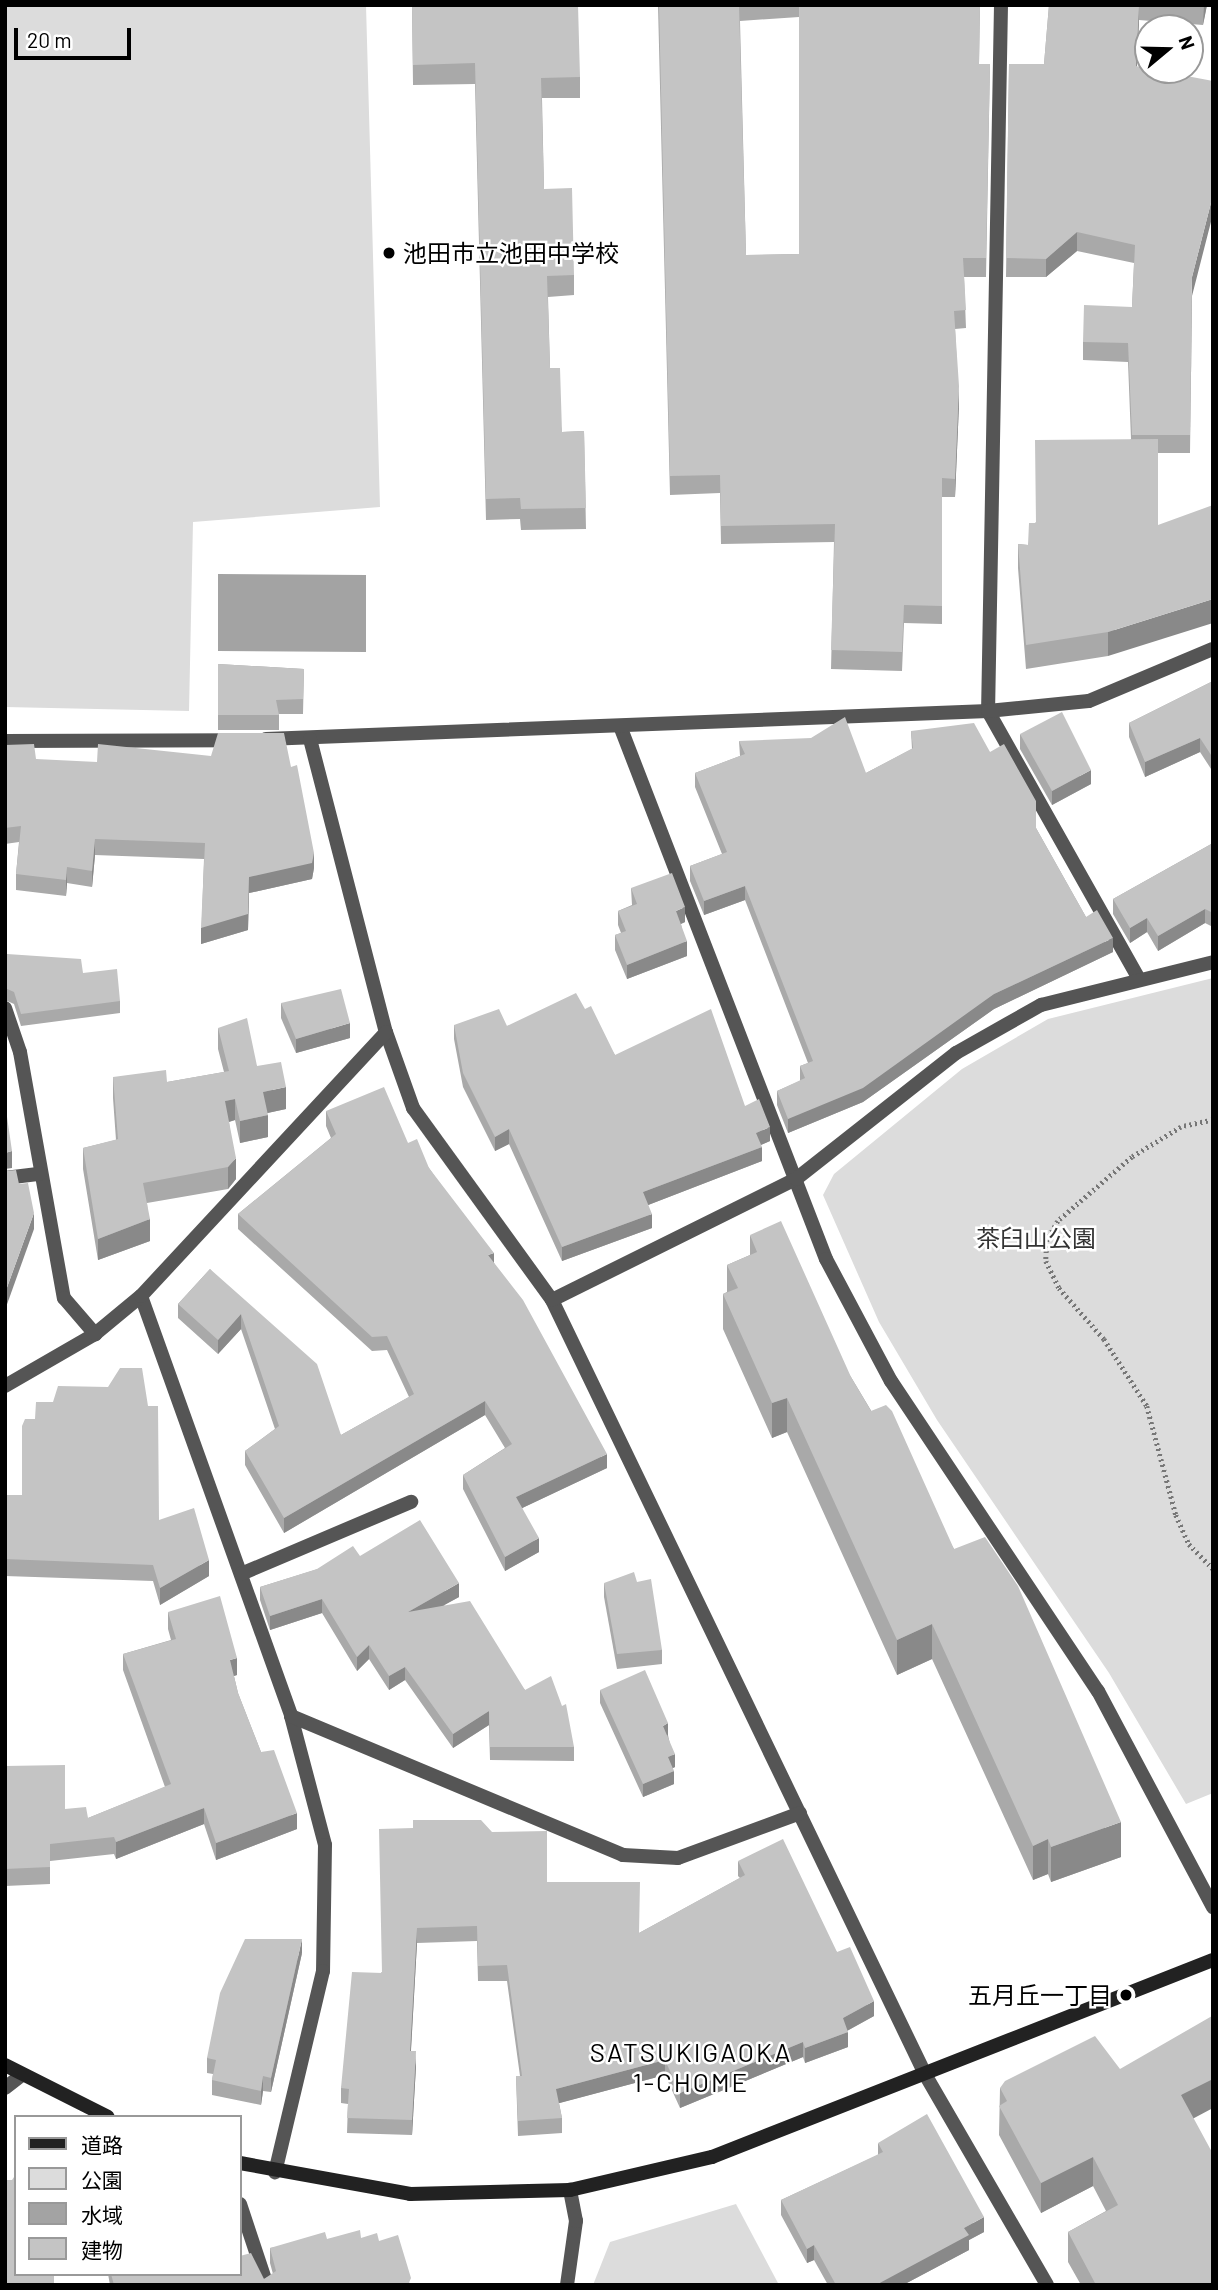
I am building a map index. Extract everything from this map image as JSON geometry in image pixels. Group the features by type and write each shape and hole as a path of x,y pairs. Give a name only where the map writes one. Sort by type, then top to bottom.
{"street":[{"path":"1001,5 988,711 1139,979"},
{"path":"5,741 310,739 988,711 1089,701 1213,649"},
{"path":"620,726 826,1259 891,1381 1098,1691 1213,1907"},
{"path":"310,739 386,1031 413,1108 552,1300 926,2076 1047,2285"},
{"path":"552,1300 796,1179 956,1054 1041,1004 1213,962"},
{"path":"5,1008 20,1052 64,1298 95,1334"},
{"path":"5,1386 95,1334 141,1296 386,1031"},
{"path":"5,1178 40,1174"},
{"path":"141,1296 291,1716 325,1845 323,1971 275,2172"},
{"path":"241,1574 411,1503"},
{"path":"291,1716 623,1855 678,1858 800,1813"},
{"path":"242,2164 275,2172 410,2194 570,2190 712,2157 926,2076 1213,1960"},
{"path":"5,2065 19,2077 104,2115"},
{"path":"5,2088 19,2077"},
{"path":"567,2285 576,2221 570,2190"},
{"path":"242,2210 267,2285"}],"path":[{"path":"1213,1120 1181,1127 1132,1157 1058,1221 1046,1240 1046,1261 1059,1287 1104,1339 1147,1406 1176,1515 1189,1544 1213,1569"}],"green space":[{"path":"5,5 366,5 380,507 193,522 189,711 5,707"},
{"name":"茶臼山公園","path":"1213,978 1213,1793 1186,1804 1109,1673 937,1420 879,1322 823,1195 834,1174 962,1069 1048,1019"},
{"path":"736,2204 779,2285 593,2285 610,2242"}],"water":[{"path":"218,574 366,575 366,652 218,651"}],"building":[{"path":"412,5 578,5 580,77 541,78 544,189 572,188 574,275 547,276 550,368 560,368 562,432 584,431 586,508 521,509 520,498 486,499 475,63 413,65"},
{"path":"659,5 739,5 746,255 799,254 799,5 980,5 979,64 990,64 986,258 963,258 966,310 954,311 959,386 955,479 942,478 942,606 904,605 902,652 831,650 835,524 721,526 720,475 670,476"},
{"path":"1049,5 1139,5 1139,14 1134,14 1134,84 1204,84 1204,79 1213,81 1213,195 1192,277 1190,435 1132,435 1128,343 1083,342 1084,305 1132,307 1135,245 1077,232 1046,259 1006,258 1009,64 1044,64"},
{"path":"1158,439 1158,525 1213,505 1213,599 1108,632 1026,645 1018,544 1028,545 1029,523 1036,523 1035,440"},
{"path":"218,664 304,669 303,699 276,700 279,715 218,715"},
{"path":"1213,681 1213,758 1200,738 1145,762 1129,723"},
{"path":"1062,712 1091,770 1052,791 1020,734"},
{"path":"845,717 866,773 913,748 911,731 974,723 990,752 1004,744 1036,801 1036,828 1086,917 1097,910 1113,938 994,994 863,1088 788,1119 777,1091 805,1078 800,1066 813,1061 745,886 704,901 690,866 727,852 695,773 745,754 739,741 811,738"},
{"path":"218,733 284,733 291,767 297,765 314,853 312,863 249,877 248,914 201,928 205,843 95,839 92,871 67,867 66,880 16,874 21,826 5,828 5,745 34,744 36,759 97,762 98,744 211,756"},
{"path":"1213,843 1213,913 1205,909 1158,936 1147,918 1130,928 1113,899"},
{"path":"672,873 685,907 676,911 687,941 627,965 615,935 626,931 618,911 637,904 631,888"},
{"path":"7,954 81,959 83,973 117,969 120,1001 21,1014 14,992 5,988"},
{"path":"341,989 350,1023 296,1039 281,1003"},
{"path":"576,993 585,1009 591,1006 615,1055 711,1009 745,1106 759,1099 770,1127 756,1133 762,1147 643,1192 652,1214 562,1247 509,1129 495,1137 463,1073 454,1025 499,1009 507,1026"},
{"path":"247,1018 257,1066 281,1062 286,1087 263,1092 268,1115 240,1121 235,1099 225,1101 236,1158 228,1167 143,1183 150,1219 98,1239 83,1148 118,1139 113,1077 166,1070 167,1082 229,1071 218,1028"},
{"path":"384,1087 408,1143 417,1139 429,1168 494,1253 488,1255 523,1300 607,1454 516,1497 539,1538 505,1557 463,1475 512,1444 485,1401 284,1518 245,1451 279,1426 241,1314 218,1340 178,1304 210,1269 317,1364 341,1435 414,1394 387,1336 372,1337 238,1214 336,1134 326,1111"},
{"path":"5,1103 12,1151 5,1153"},
{"path":"16,1170 19,1184 28,1183 34,1213 5,1293 5,1171"},
{"path":"781,1221 851,1377 871,1411 886,1405 892,1411 954,1549 985,1537 1018,1586 1121,1822 1051,1847 1048,1839 1033,1846 932,1624 897,1640 787,1398 772,1403 723,1294 738,1288 727,1265 757,1252 750,1235"},
{"path":"120,1368 142,1368 148,1406 158,1406 159,1520 194,1508 209,1560 160,1588 153,1565 5,1559 5,1495 22,1495 22,1426 25,1419 35,1419 36,1402 53,1402 58,1386 108,1387"},
{"path":"420,1520 459,1583 408,1612 470,1601 525,1690 551,1676 562,1706 566,1704 574,1747 490,1747 489,1711 453,1734 405,1667 389,1676 369,1645 357,1657 322,1599 270,1616 260,1587 317,1569 353,1546 360,1556"},
{"path":"634,1572 637,1582 651,1579 662,1650 617,1654 604,1583"},
{"path":"220,1596 237,1658 230,1660 238,1693 261,1752 274,1750 297,1813 216,1843 204,1808 116,1842 114,1837 50,1844 50,1867 5,1869 5,1766 65,1765 65,1809 86,1807 88,1818 171,1784 123,1654 176,1639 168,1612"},
{"path":"645,1670 668,1723 663,1726 675,1754 668,1757 674,1771 643,1784 600,1690"},
{"path":"413,1820 481,1820 492,1832 547,1831 547,1882 640,1882 639,1933 745,1875 738,1861 783,1839 837,1952 850,1947 874,2001 843,2018 848,2032 805,2048 803,2042 680,2093 665,2060 556,2089 562,2118 518,2121 516,2076 522,2076 507,1965 478,1966 477,1926 417,1928 410,2051 416,2051 412,2120 347,2118 349,2089 341,2088 352,1972 382,1973 379,1829 413,1828"},
{"path":"245,1939 302,1939 271,2078 263,2076 261,2091 212,2080 216,2060 207,2058 220,1993"},
{"path":"1212,2016 1213,2079 1181,2095 1213,2154 1213,2285 1096,2285 1068,2232 1118,2205 1093,2157 1041,2183 999,2106 1007,2101 1000,2088 1005,2081 1095,2036 1120,2069"},
{"path":"927,2114 984,2217 964,2228 969,2235 876,2285 836,2285 814,2245 807,2249 781,2200 883,2152 878,2143"},
{"path":"14,2177 14,2276 54,2276 54,2285 5,2285 5,2180 12,2180"},
{"path":"360,2230 361,2238 377,2233 379,2241 398,2235 411,2278 408,2285 114,2285 112,2276 242,2276 242,2255 251,2253 264,2279 276,2271 270,2248 325,2232 327,2239"}],"place":[{"name":"池田市立池田中学校","path":"389,253"},
{"name":"五月丘一丁目","path":"1126,1995"}],"district":[{"name":"SATSUKIGAOKA 1-CHOME","path":"691,2067"}]}
